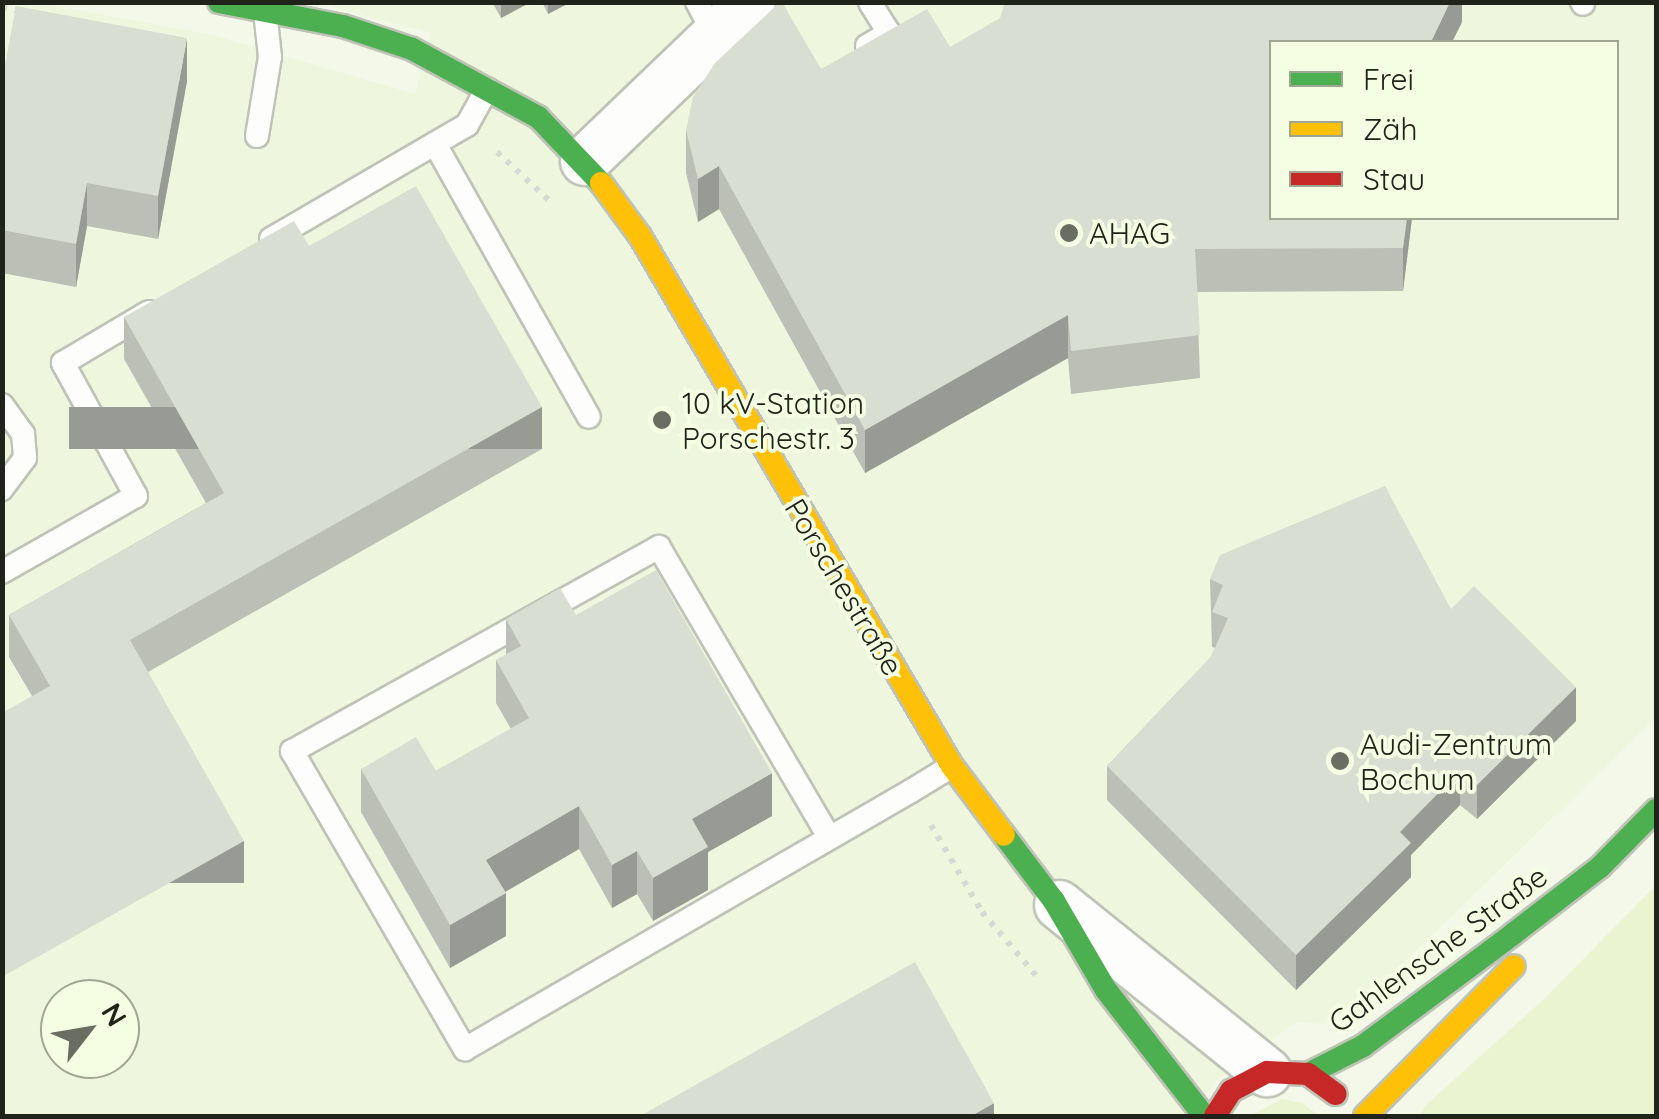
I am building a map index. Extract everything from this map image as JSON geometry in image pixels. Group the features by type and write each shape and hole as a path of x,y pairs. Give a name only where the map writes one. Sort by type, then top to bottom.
{"street":[{"name":"Porschestraße","path":"219,2 395,43 488,86 538,116 585,161 640,236 952,766 1054,902 1106,990 1204,1116"},
{"path":"585,161 706,19 750,2"},
{"name":"Gahlensche Straße","path":"1365,1116 1407,1067 1565,918 1600,868 1656,810"},
{"name":"Gahlensche Straße","path":"1215,1116 1231,1092 1363,1046 1600,868"},
{"name":"Porschestraße","path":"1054,902 1287,1073"},
{"path":"1287,1073 1329,1087 1350,1116"}],"lane":[{"path":"844,60 889,32 870,2"},
{"path":"257,136 270,57 266,12"},
{"path":"252,251 467,125 488,86"},
{"path":"435,144 589,417"},
{"path":"2,572 136,496 63,363 166,302"},
{"path":"2,405 23,434 25,458 2,489"},
{"path":"829,838 660,547 292,752 465,1048 911,791 952,766"}],"path":[{"path":"2,7 41,14"},
{"path":"467,125 558,209"},
{"path":"911,791 982,912 1046,988"}],"shaded area":[{"path":"2,3 39,3 213,35 415,94 431,33 316,3 1656,3 1656,717 1374,992 1324,1024 1296,1022 1216,1081 1191,1116 3,1116"},
{"path":"1656,885 1656,1116 1419,1116 1426,1105 1543,1000"},
{"path":"1282,1099 1302,1103 1320,1116 1249,1116"}],"building":[{"name":"AHAG","path":"780,2 821,69 927,9 950,47 1000,18 1005,2 1450,2 1432,40 1269,40 1269,220 1407,220 1403,248 1195,249 1200,335 1071,351 1068,315 865,430 719,166 698,179 686,130 693,97 715,63"},
{"path":"16,6 187,38 158,196 87,183 76,244 2,230 2,81"},
{"path":"416,186 542,407 130,640 244,841 2,977 2,713 50,686 9,615 224,493 124,317 294,221 309,246"},
{"name":"Audi-Zentrum Bochum","path":"1385,486 1451,609 1474,586 1576,687 1477,785 1460,771 1400,832 1411,843 1296,955 1107,766 1211,657 1228,618 1212,612 1223,585 1210,579 1220,555"},
{"path":"656,570 772,773 692,819 708,847 653,878 637,851 612,865 579,806 486,860 506,893 450,925 361,769 416,737 436,771 529,718 496,660 521,646 506,619 560,588 576,615"},
{"path":"915,962 994,1103 971,1116 640,1116"}],"traffic: fast":[{"path":"219,2 343,26 412,49 538,117 601,183"},
{"path":"1308,1074 1363,1046 1513,934 1600,867 1656,810"},
{"path":"1004,835 1054,901 1106,990 1204,1116"}],"traffic: slow":[{"path":"601,183 640,236 952,766 1004,835"},
{"path":"1365,1116 1514,966"}],"traffic: jam":[{"path":"1215,1116 1231,1091 1267,1072 1308,1074 1336,1094"}],"place":[{"name":"AHAG","path":"1069,233"},
{"name":"10 kV-Station Porschestr. 3","path":"662,420"},
{"name":"Audi-Zentrum Bochum","path":"1340,761"}]}
